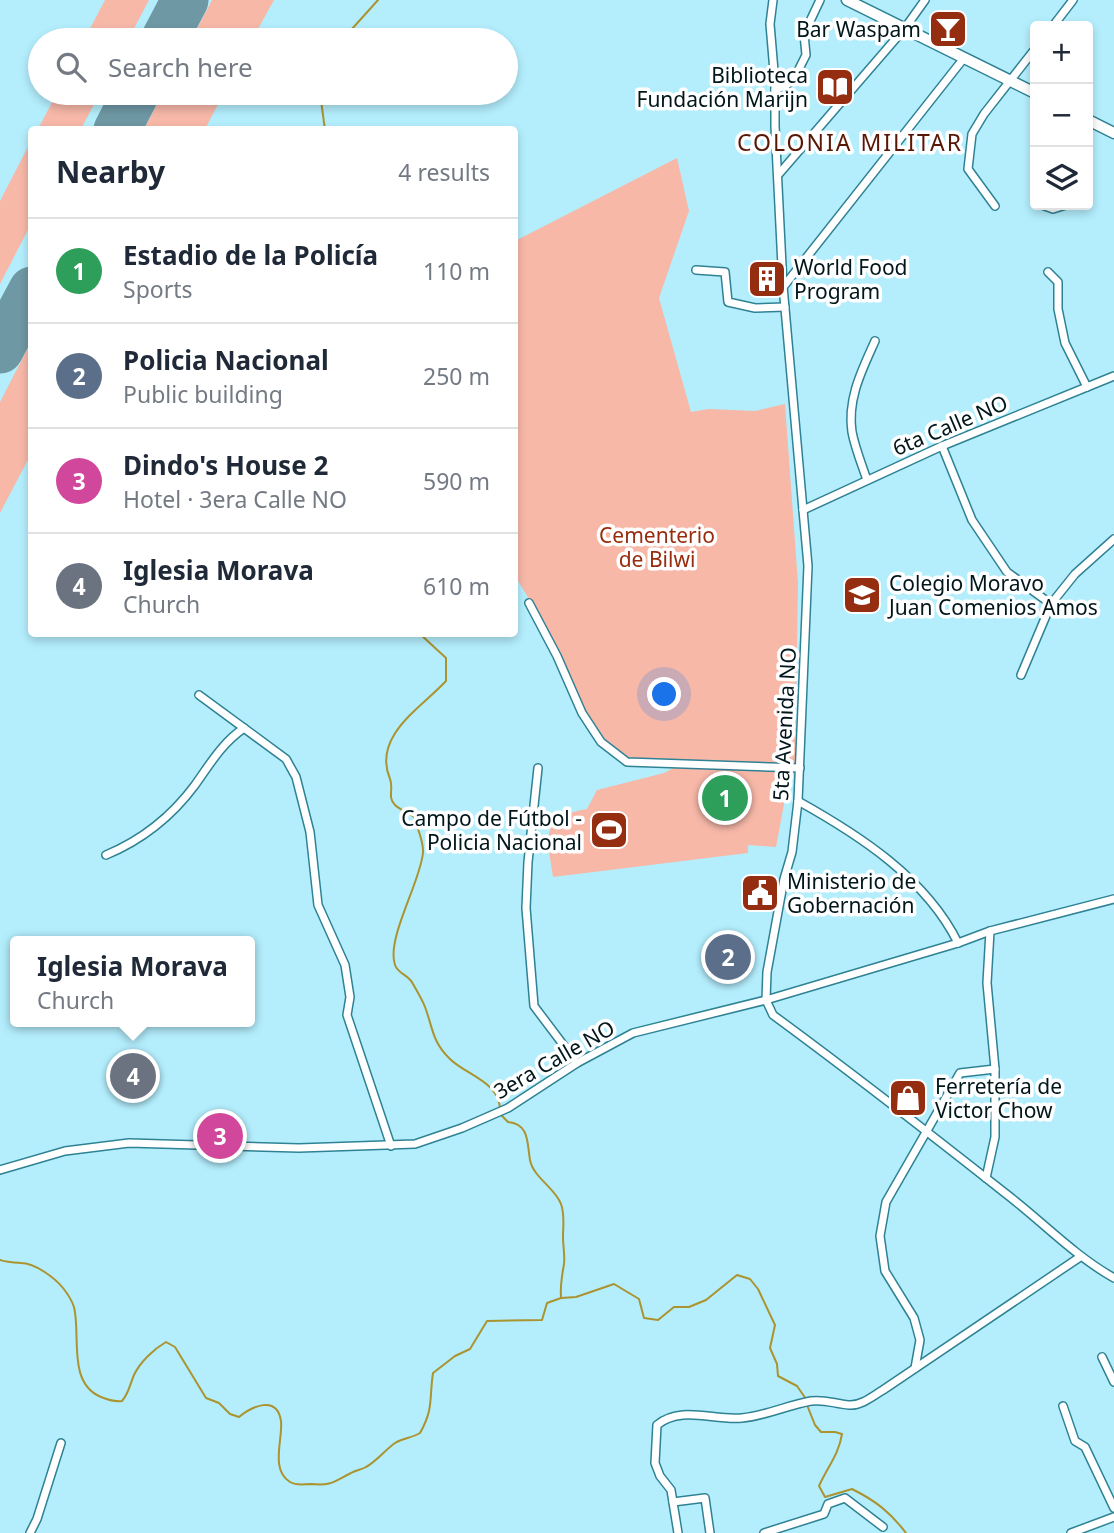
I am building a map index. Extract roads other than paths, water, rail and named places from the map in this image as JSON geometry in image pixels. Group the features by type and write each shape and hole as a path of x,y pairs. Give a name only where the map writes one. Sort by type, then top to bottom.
{"street":[{"name":"5ta Avenida NO","path":"765,1000 774,926 792,852 799,801 808,566 783,286 770,24 773,0"},
{"path":"775,90 787,85 796,75 806,55 804,34 820,0"},
{"path":"847,0 1030,90"},
{"path":"778,176 905,28 925,0"},
{"path":"1057,21 1073,0"},
{"path":"995,206 968,169 972,134 1030,56"},
{"path":"783,286 964,58"},
{"path":"1093,122 1114,133"},
{"path":"696,270 725,272 728,302 754,309 785,307"},
{"path":"1048,272 1058,282 1058,309 1065,343 1087,387"},
{"path":"867,480 852,432 852,401 874,341"},
{"name":"6ta Calle NO","path":"803,510 942,446 1114,376"},
{"path":"942,446 972,520 1007,572 1051,604"},
{"path":"1021,675 1051,604 1075,574 1114,538"},
{"path":"528,603 557,656 582,713 601,742 627,762 800,768"},
{"path":"200,695 286,759 296,777 310,832 318,905 345,965 349,997 347,1015 391,1146"},
{"path":"106,855 133,844 155,828 193,788 223,745 244,728"},
{"path":"538,768 526,908 534,1006 577,1063"},
{"path":"799,801 862,839 886,860 931,903 948,923 958,943"},
{"name":"3era Calle NO","path":"0,1170 65,1151 125,1143 299,1148 415,1144 508,1108 577,1063 633,1033 765,1000 990,931 1114,899"},
{"path":"986,1178 995,1137 995,1069 987,983 990,931"},
{"path":"765,1000 773,1015 927,1130 1031,1213 1080,1257 1114,1278"},
{"path":"915,1368 920,1340 914,1318 885,1271 880,1236 886,1202 960,1073 995,1069"},
{"path":"678,1533 671,1490 660,1476 655,1463 657,1425 665,1419 680,1415 742,1419 811,1401 831,1400 850,1405 860,1404 1080,1257"},
{"path":"1102,1357 1114,1382"},
{"path":"1063,1406 1075,1441 1085,1447 1114,1508"},
{"path":"30,1533 61,1443"},
{"path":"673,1502 705,1498 710,1533"},
{"path":"764,1533 776,1532 824,1514 828,1504 845,1498 883,1527"},
{"path":"1071,1533 1114,1517"}],"waterway":[{"path":"353,28 378,0"},
{"path":"322,105 324,126"},
{"path":"423,637 446,658 446,681 402,724 388,749 386,764 391,783 391,799 397,807 414,817 423,848 421,865 399,926 393,954 395,965 411,981 419,995 440,1047 457,1065 494,1092 499,1100 500,1110"},
{"path":"501,1115 524,1131 532,1166 561,1204 564,1257 561,1297"},
{"path":"0,1260 38,1268 66,1292 76,1318 79,1370 90,1390 106,1399 122,1401 140,1365 166,1342 175,1347 206,1398 219,1403 230,1414 239,1417 263,1405 269,1405 279,1413 280,1470 284,1477 295,1484 332,1483 370,1465 395,1443 420,1433 429,1410 433,1373 455,1356 470,1349 487,1321 542,1320 547,1303 576,1297 614,1284 639,1299 644,1318 658,1320 674,1307 689,1307 706,1300 737,1275 750,1279 758,1289 775,1325 770,1348 777,1364 778,1376 797,1386 806,1399"},
{"path":"807,1405 815,1425 821,1432 842,1434 836,1454 819,1486 825,1497 852,1489 882,1508 906,1533"}],"place":[{"name":"Bar Waspam","path":"948,29"},
{"name":"Biblioteca Fundación Marijn","path":"835,87"},
{"name":"World Food Program","path":"767,279"},
{"name":"Colegio Moravo Juan Comenios Amos","path":"862,595"},
{"name":"Estadio de la Policía","path":"725,798"},
{"name":"Campo de Fútbol - Policia Nacional","path":"609,830"},
{"name":"Ministerio de Gobernación","path":"760,893"},
{"name":"Policia Nacional","path":"728,957"},
{"name":"Iglesia Morava","path":"133,1076"},
{"name":"Ferretería de Victor Chow","path":"908,1098"},
{"name":"Dindo's House 2","path":"220,1136"}],"district":[{"name":"COLONIA MILITAR","path":"850,142"}],"park label":[{"name":"Cementerio de Bilwi","path":"657,547"}]}
